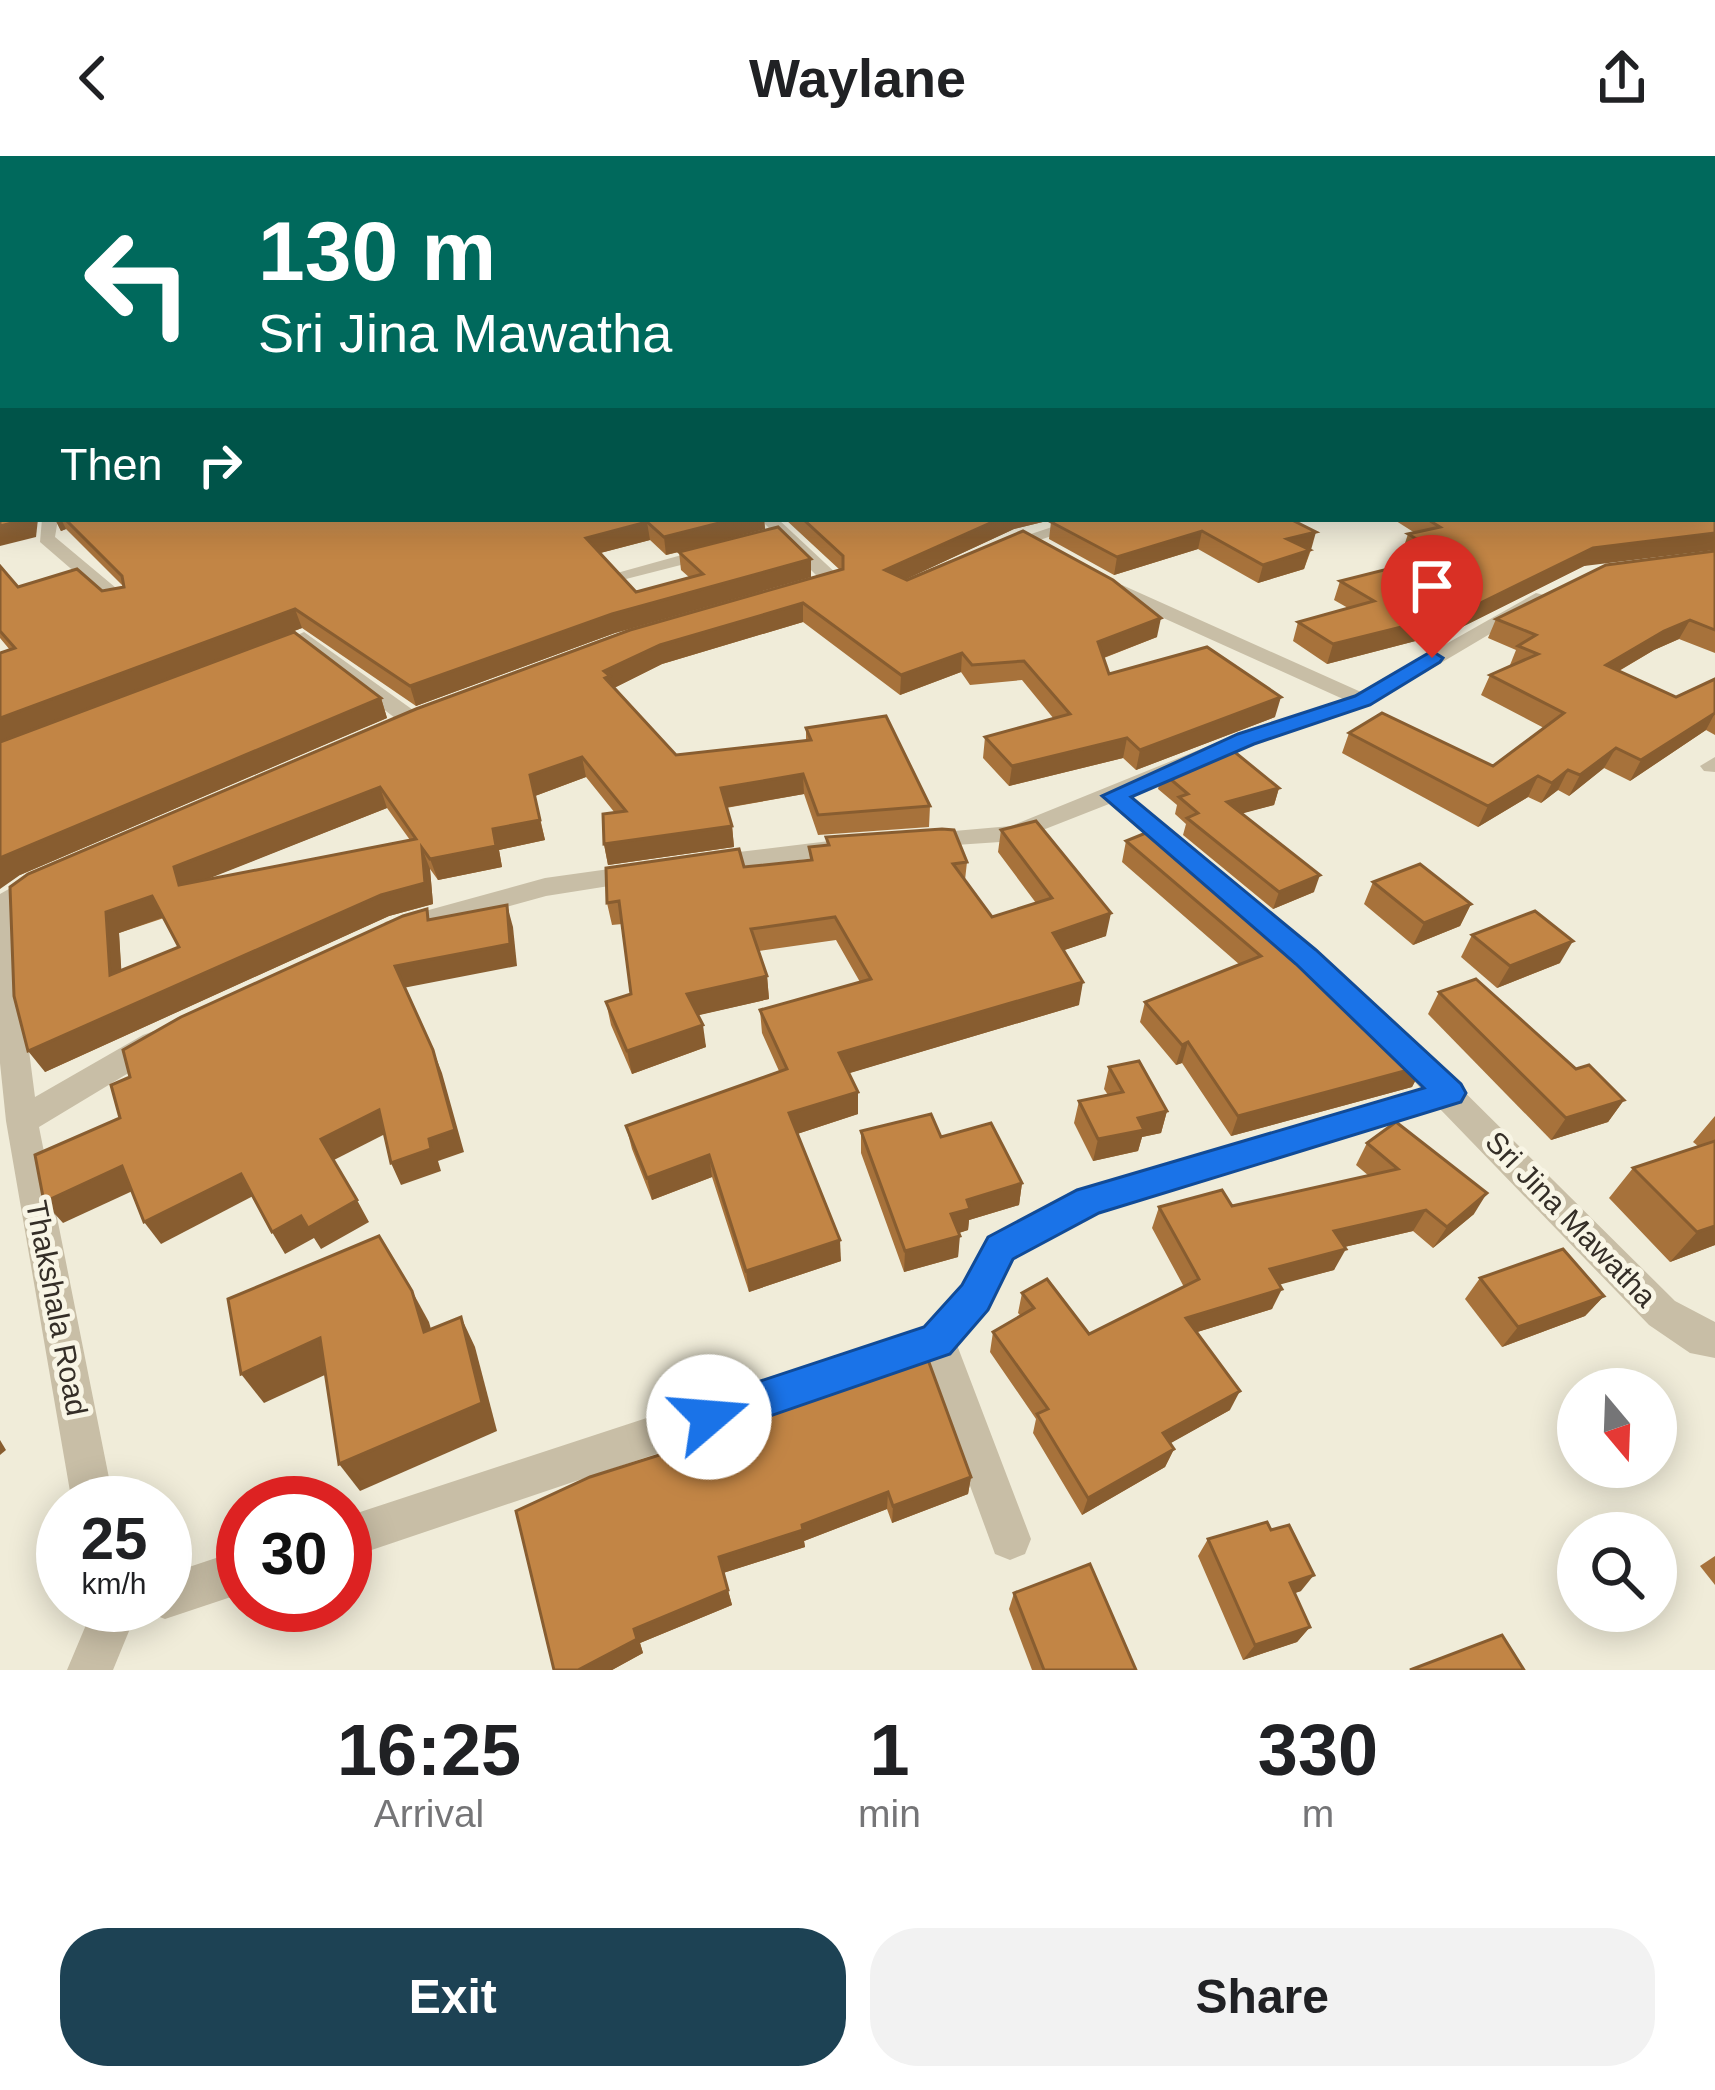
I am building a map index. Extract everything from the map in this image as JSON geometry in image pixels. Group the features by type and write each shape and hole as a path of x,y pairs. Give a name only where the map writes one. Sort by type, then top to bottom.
{"street":[{"path":"49,522 46,538 122,602"},
{"path":"982,556 1022,537 1082,522"},
{"path":"770,531 833,581 812,587"},
{"path":"1022,537 1058,558"},
{"path":"626,573 737,545"},
{"path":"1095,578 1169,617 1362,700"},
{"path":"363,943 545,887 1015,832 1246,739 1362,700 1503,615 1574,583"},
{"path":"239,663 304,638 412,720"},
{"path":"1114,796 1338,988"},
{"name":"Thakshala Road","path":"73,866 7,902 3,981 22,1121 88,1476"},
{"name":"Sri Jina Mawatha","path":"1370,1018 1450,1093 1662,1313 1703,1340 1715,1340"},
{"path":"22,1121 181,1027"},
{"path":"372,1529 936,1341 975,1298 1000,1248 1090,1201 1450,1093"},
{"path":"936,1341 1010,1539"},
{"path":"90,1670 110,1632"}],"building":[{"path":"68,522 647,522 586,538 636,592 703,574 679,552 778,527 811,559 612,614 410,686 295,609 0,718 0,653 15,648 0,631 0,566 18,587 77,569 102,591 124,587 122,576"},
{"path":"647,522 723,522 664,537"},
{"path":"806,522 992,522 885,570 907,580 1023,531 1113,580 1161,618 1098,642 1109,674 1207,647 1281,697 1140,750 1127,738 1012,766 985,737 1070,714 1024,661 972,665 962,653 901,675 803,603 660,645 604,671 610,676 605,678 676,755 811,740 806,728 886,716 930,806 818,815 803,774 721,788 732,826 604,844 603,814 626,811 582,757 530,775 540,820 493,829 496,846 430,859 422,848 425,883 381,895 28,1051 14,996 10,887 28,874 416,709 630,630 843,569 843,556","holes":["380,787 416,839 179,885 174,867","152,896 179,947 110,975 106,912"]},
{"path":"1051,522 1296,522 1316,532 1287,539 1310,550 1263,565 1202,531 1117,557"},
{"path":"1432,522 1715,522 1715,533 1593,548 1462,612 1333,644 1298,622 1374,601 1340,581 1444,555 1408,534 1440,527"},
{"path":"1715,551 1715,630 1690,620 1606,665 1676,697 1715,679 1715,713 1641,760 1616,748 1580,775 1568,770 1552,783 1538,776 1488,806 1349,733 1382,713 1493,766 1564,713 1490,675 1538,654 1518,646 1536,635 1496,619 1606,565"},
{"path":"294,632 381,698 0,858 0,742"},
{"path":"1226,745 1279,788 1227,802 1320,875 1279,892 1187,818 1198,813 1179,797 1188,794 1162,772"},
{"path":"1036,821 1111,913 1053,933 1083,982 839,1053 858,1092 789,1113 840,1240 746,1271 709,1155 647,1178 626,1126 787,1069 760,1010 871,979 835,917 751,929 767,976 687,994 703,1025 627,1051 606,1002 631,994 619,901 607,903 606,868 739,849 744,867 812,860 809,847 829,845 826,837 954,830 967,862 953,864 992,917 1052,898 1001,830"},
{"path":"1158,828 1247,902 1241,905 1290,946 1301,947 1423,1066 1238,1116 1188,1042 1182,1045 1145,1002 1261,956 1126,841"},
{"path":"1420,864 1471,904 1424,923 1373,882"},
{"path":"507,905 510,944 395,966 433,1050 455,1130 429,1139 431,1149 391,1163 379,1110 321,1139 357,1200 308,1228 301,1216 272,1232 241,1174 144,1222 122,1166 44,1202 35,1155 120,1118 111,1085 130,1077 123,1050 181,1017 403,916 427,909 428,920"},
{"path":"1535,911 1573,941 1510,966 1472,935"},
{"path":"1476,979 1576,1069 1589,1065 1624,1100 1566,1118 1439,992"},
{"path":"1139,1061 1167,1111 1138,1118 1144,1130 1098,1139 1079,1101 1123,1092 1109,1067"},
{"path":"931,1114 941,1137 991,1123 1022,1183 967,1200 970,1209 951,1214 960,1236 905,1251 861,1131"},
{"path":"1396,1122 1487,1193 1447,1227 1426,1210 1334,1231 1346,1249 1270,1269 1282,1289 1186,1318 1240,1391 1163,1433 1174,1449 1088,1498 1037,1414 1048,1409 993,1332 1034,1308 1022,1293 1047,1279 1089,1334 1199,1279 1159,1207 1222,1190 1232,1206 1398,1169 1367,1143"},
{"path":"1715,1141 1715,1226 1697,1232 1633,1168"},
{"path":"379,1236 412,1291 424,1332 461,1317 482,1403 339,1464 320,1338 241,1374 228,1299"},
{"path":"1563,1249 1604,1296 1518,1327 1480,1278"},
{"path":"927,1357 971,1477 893,1506 888,1492 802,1525 803,1530 719,1557 728,1590 634,1629 637,1639 578,1670 554,1670 516,1511 590,1477 770,1420 765,1402 806,1389 808,1397"},
{"path":"1267,1522 1271,1530 1289,1525 1314,1575 1290,1583 1310,1627 1255,1645 1208,1539"},
{"path":"1090,1564 1136,1670 1044,1670 1014,1593"},
{"path":"1502,1635 1524,1670 1410,1670"}],"route":[{"path":"709,1417 936,1341 975,1298 1000,1248 1090,1201 1450,1093 1306,957 1114,796 1246,739 1362,700 1432,658"}]}
